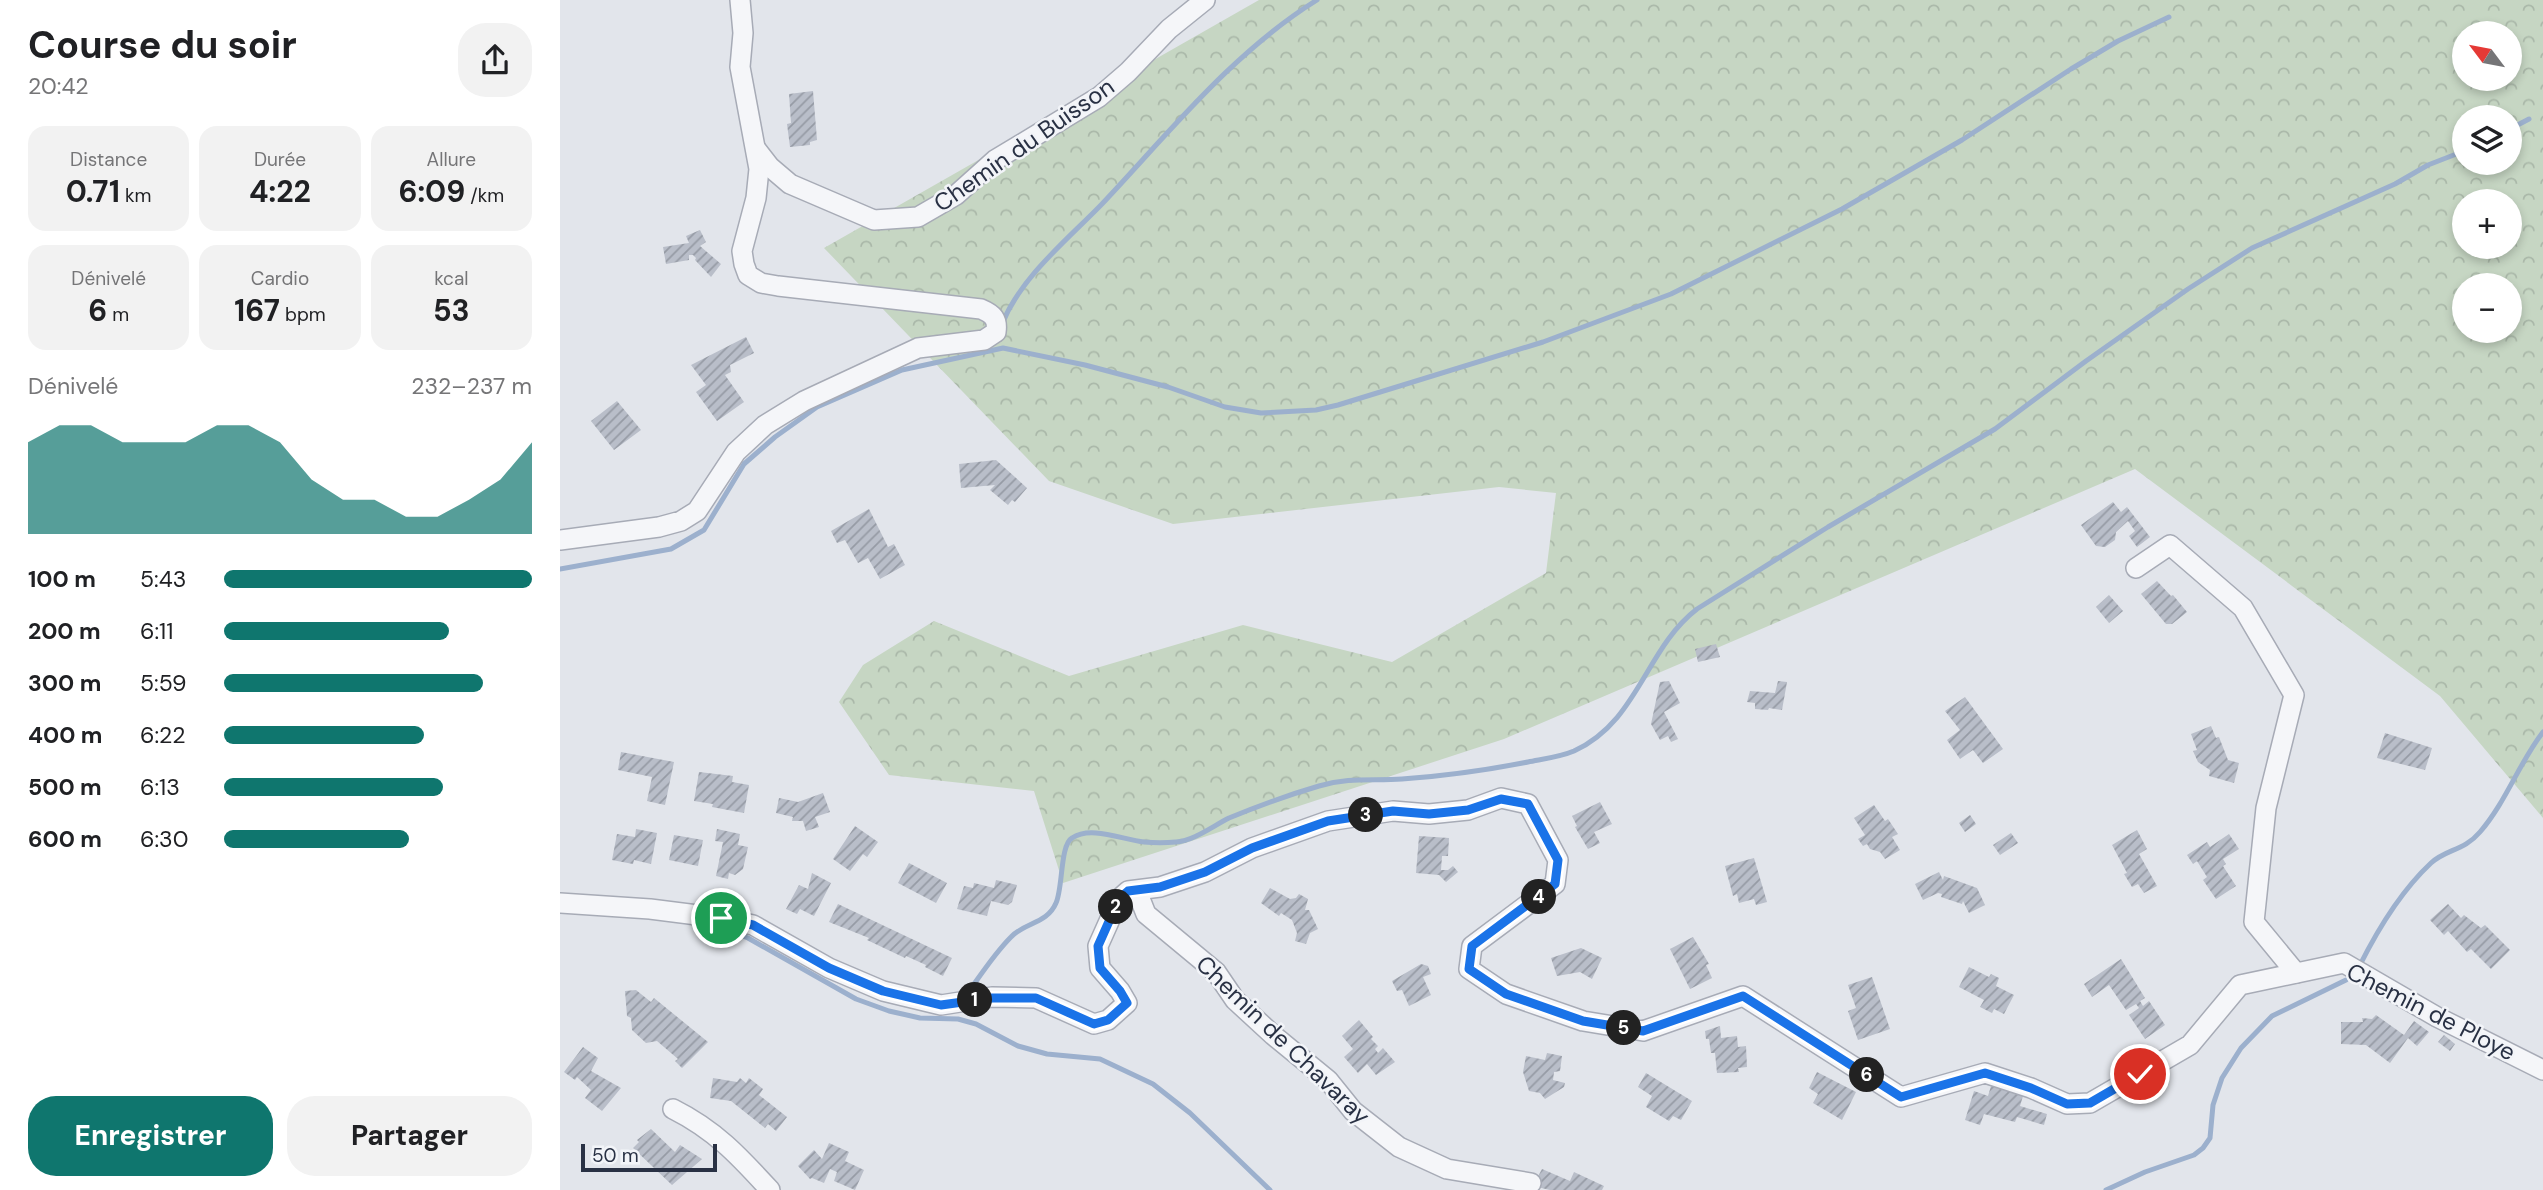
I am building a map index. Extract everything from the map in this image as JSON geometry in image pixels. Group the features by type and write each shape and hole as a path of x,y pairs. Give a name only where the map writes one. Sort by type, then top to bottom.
{"street":[{"path":"560,540 659,527 681,521 697,511 736,452 765,425 804,401 918,348 984,340 996,332 998,323 992,314 981,309 778,286 761,283 748,275 742,251 756,198 759,169 740,67 743,33 740,0"},
{"name":"Chemin du Buisson","path":"753,146 770,167 790,184 836,204 874,220 918,217 956,195 995,160 1099,97 1128,72 1169,29 1205,0"},
{"path":"2136,568 2170,545 2243,608 2294,695 2266,808 2254,922 2297,973"},
{"name":"Chemin de Ploye","path":"560,903 650,909 732,920 753,925 829,968 883,991 941,1005 992,998 1036,998 1094,1024 1108,1020 1127,1003 1100,968 1098,946 1119,899 1128,891 1160,887 1205,872 1252,848 1328,821 1393,811 1429,814 1468,810 1501,799 1528,804 1558,860 1555,884 1472,946 1469,969 1506,994 1583,1021 1643,1031 1743,996 1901,1097 1985,1073 2031,1088 2067,1104 2090,1103 2190,1045 2240,985 2344,963 2437,1017 2543,1070"},
{"name":"Chemin de Chavaray","path":"1137,891 1146,914 1216,972 1235,1000 1328,1080 1353,1111 1399,1147 1447,1169 1531,1183"},
{"path":"673,1110 699,1122 736,1153 770,1190"}],"green space":[{"path":"1259,0 2543,0 2543,818 2440,696 2135,469 1504,739 1063,883 1034,791 889,775 839,702 863,665 934,621 1069,676 1243,625 1392,662 1546,573 1556,493 1499,487 1173,524 1049,481 824,248"}],"building":[{"path":"813,91 817,140 810,142 810,145 790,147 787,124 791,123 789,94"},
{"path":"700,230 706,242 700,246 721,264 711,277 693,255 689,255 689,260 666,264 663,247 689,243 686,236"},
{"path":"746,337 754,353 730,365 731,372 725,375 744,402 717,421 696,392 706,385 691,365"},
{"path":"617,401 641,430 614,450 591,421"},
{"path":"996,460 1027,488 1015,502 1012,500 1008,505 990,490 995,485 961,488 959,464"},
{"path":"2113,502 2121,512 2127,507 2150,537 2137,547 2129,536 2135,531 2128,521 2116,532 2115,540 2105,547 2096,546 2081,525"},
{"path":"869,509 888,547 894,544 905,565 880,579 868,558 858,563 845,540 837,543 831,531"},
{"path":"2157,581 2187,612 2172,624 2166,624 2141,594"},
{"path":"2109,595 2123,611 2109,623 2096,607"},
{"path":"1716,644 1720,657 1698,662 1695,649"},
{"path":"1669,681 1680,703 1664,712 1678,739 1671,742 1668,736 1660,740 1651,724 1660,682"},
{"path":"1778,681 1787,682 1782,710 1755,709 1755,703 1747,702 1750,691 1775,693"},
{"path":"1965,697 2003,749 1983,763 1973,750 1960,759 1947,740 1960,730 1945,711"},
{"path":"2211,726 2216,738 2219,737 2228,760 2239,763 2234,783 2209,776 2210,770 2198,762 2193,751 2197,750 2191,734"},
{"path":"2385,733 2432,748 2425,770 2377,758"},
{"path":"621,752 674,762 665,805 647,801 652,777 618,770"},
{"path":"699,772 733,776 732,782 749,785 744,813 694,801"},
{"path":"823,793 830,812 815,817 819,827 806,831 803,821 792,821 793,817 776,813 779,798 798,802"},
{"path":"1600,802 1612,824 1594,832 1600,843 1588,849 1572,816"},
{"path":"1874,805 1898,834 1892,837 1900,850 1885,859 1880,852 1870,849 1867,844 1863,846 1858,839 1865,835 1854,818"},
{"path":"1970,815 1976,824 1965,832 1959,823"},
{"path":"855,826 878,842 867,857 863,854 850,871 833,859"},
{"path":"636,829 657,833 651,864 634,860 633,864 612,860 617,834 635,837"},
{"path":"717,829 740,834 738,845 748,847 743,869 735,875 729,873 728,879 716,876 723,842 715,841"},
{"path":"2137,830 2147,849 2139,854 2157,886 2144,893 2138,884 2132,887 2112,845"},
{"path":"2011,833 2018,843 2000,855 1993,845"},
{"path":"2229,834 2239,849 2223,859 2226,864 2223,866 2236,886 2216,899 2203,880 2207,877 2197,861 2193,864 2187,855 2207,842 2210,847"},
{"path":"674,835 703,840 698,866 669,860"},
{"path":"1419,836 1449,838 1448,856 1442,856 1441,870 1448,870 1453,866 1458,872 1446,882 1439,875 1416,873"},
{"path":"1754,858 1767,902 1756,905 1754,899 1739,903 1737,894 1733,896 1725,866"},
{"path":"909,863 947,883 936,903 898,883"},
{"path":"1939,872 1943,880 1944,876 1977,888 1985,905 1969,913 1963,901 1962,904 1941,897 1942,894 1938,893 1923,900 1915,884"},
{"path":"812,873 831,883 814,916 800,909 797,914 786,909 799,885 808,889"},
{"path":"996,880 1017,885 1012,902 1008,905 991,901 987,916 957,909 964,886 973,888 974,883 994,888"},
{"path":"1270,888 1290,899 1299,894 1308,899 1305,910 1309,910 1318,929 1310,933 1306,944 1295,941 1297,933 1292,920 1281,913 1279,916 1261,903"},
{"path":"838,904 952,958 943,976 925,967 926,965 867,940 869,938 829,922"},
{"path":"2448,904 2461,918 2464,915 2481,928 2485,925 2510,950 2491,969 2471,949 2467,952 2448,931 2444,935 2430,920"},
{"path":"1693,937 1709,964 1706,965 1712,978 1690,989 1670,949"},
{"path":"1581,948 1602,958 1592,979 1580,972 1557,976 1551,958"},
{"path":"2121,959 2145,998 2140,1001 2143,1006 2149,1001 2165,1025 2145,1039 2129,1015 2139,1008 2136,1004 2126,1010 2109,985 2092,997 2084,984"},
{"path":"1421,964 1428,966 1431,974 1423,977 1431,995 1409,1006 1402,990 1397,991 1392,981"},
{"path":"1969,967 1989,977 1991,974 1999,978 1996,986 2014,995 2004,1014 1994,1009 1992,1013 1980,1007 1984,1000 1959,987"},
{"path":"1872,977 1890,1029 1858,1040 1848,1011 1856,1008 1848,985"},
{"path":"636,990 651,1002 654,998 708,1042 682,1068 675,1061 678,1059 657,1041 646,1043 632,1030 631,1018 627,1016 625,991"},
{"path":"2376,1015 2404,1035 2414,1021 2429,1032 2417,1046 2408,1038 2390,1063 2366,1045 2341,1044 2341,1022 2363,1022 2362,1018 2372,1019"},
{"path":"1359,1020 1373,1037 1371,1039 1378,1046 1375,1049 1378,1053 1383,1048 1395,1062 1376,1075 1367,1064 1358,1073 1344,1057 1353,1049 1342,1036"},
{"path":"1720,1026 1721,1038 1737,1036 1738,1047 1746,1046 1747,1067 1738,1068 1739,1072 1717,1073 1715,1053 1711,1053 1705,1031"},
{"path":"2444,1035 2455,1044 2450,1051 2438,1042"},
{"path":"583,1047 598,1058 591,1071 621,1088 602,1111 585,1098 591,1090 577,1077 575,1080 564,1072"},
{"path":"1547,1053 1562,1056 1560,1071 1554,1072 1553,1080 1565,1083 1564,1087 1545,1099 1540,1093 1529,1091 1523,1072 1526,1056 1545,1060"},
{"path":"1817,1072 1856,1092 1842,1120 1813,1103 1818,1094 1809,1088"},
{"path":"1646,1073 1692,1101 1681,1120 1673,1116 1669,1121 1646,1107 1652,1096 1638,1087"},
{"path":"713,1078 737,1082 740,1078 746,1083 749,1078 763,1089 759,1095 787,1117 776,1131 768,1124 765,1128 731,1101 710,1098"},
{"path":"1991,1086 2023,1096 2020,1106 2047,1114 2044,1125 2017,1117 2015,1122 1984,1114 1980,1125 1965,1120 1974,1091 1988,1096"},
{"path":"651,1129 675,1152 680,1145 702,1159 672,1185 633,1148 639,1142 637,1140"},
{"path":"829,1143 849,1152 845,1161 864,1170 855,1190 834,1181 837,1172 830,1169 824,1183 810,1179 798,1166 814,1150 822,1159"},
{"path":"1542,1169 1570,1181 1574,1172 1604,1186 1602,1190 1550,1190 1533,1186"}],"waterway":[{"path":"1002,324 1032,275 1203,95 1257,44 1317,0"},
{"path":"560,569 671,549 704,530 744,464 775,437 817,407 902,370 1003,348 1085,365 1168,387 1225,407 1261,413 1316,410 1338,405 1543,342 1671,294 1842,209 1962,140 2118,41 2169,17"},
{"path":"2522,123 2529,119"},
{"path":"972,987 1011,937 1052,910 1058,896 1065,849 1068,842 1080,834 1107,834 1148,842 1183,841 1251,809 1330,783 1418,778 1497,768 1574,751 1596,738 1613,722 1679,625 1697,609 1828,527 1995,429 2188,289 2252,248 2452,156"},
{"path":"2360,965 2391,911 2420,874 2437,858 2461,846 2480,832 2543,732"},
{"path":"695,924 730,931 748,938 856,999 889,1011 920,1018 958,1019 976,1024 1018,1046 1047,1054 1100,1059 1153,1084 1190,1113 1270,1190"},
{"path":"2106,1190 2145,1172 2194,1155 2203,1148 2210,1138 2213,1105 2222,1078 2241,1048 2272,1016 2346,980"}],"route":[{"path":"721,918 753,925 829,968 883,991 941,1005 992,998 1036,998 1094,1024 1108,1020 1127,1003 1100,968 1098,946 1119,899 1128,891 1160,887 1205,872 1252,848 1328,821 1393,811 1429,814 1468,810 1501,799 1528,804 1558,860 1555,884 1472,946 1469,969 1506,994 1583,1021 1643,1031 1743,996 1901,1097 1985,1073 2031,1088 2067,1104 2090,1103 2140,1074"}]}
